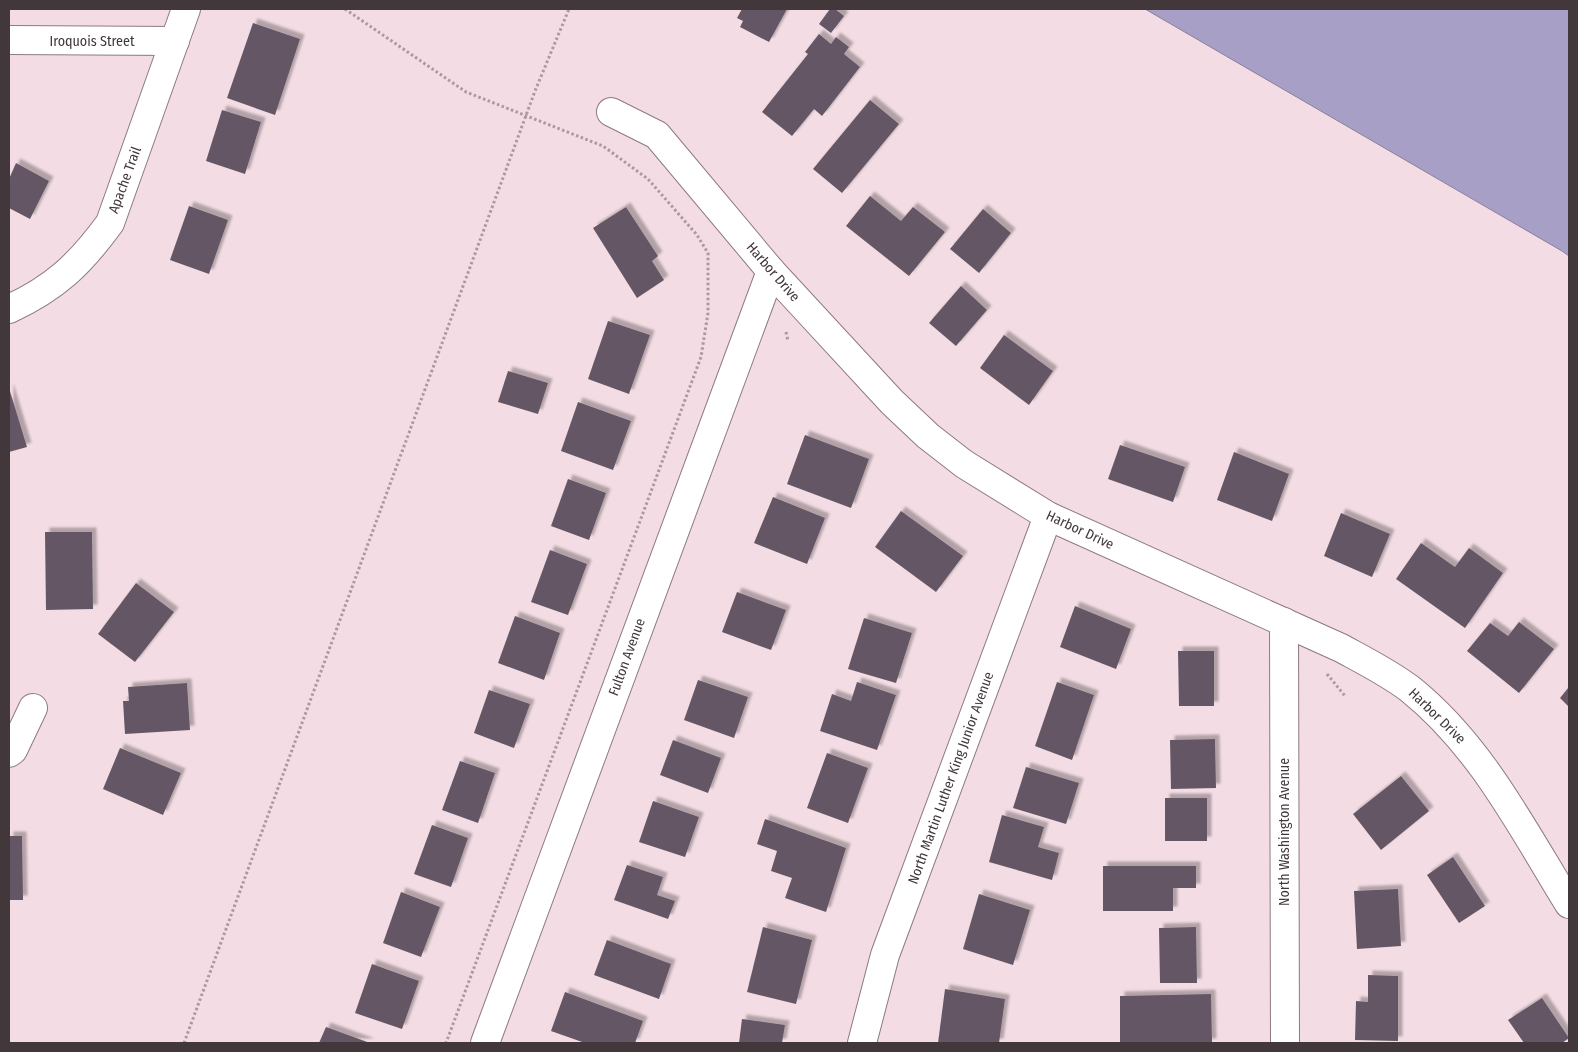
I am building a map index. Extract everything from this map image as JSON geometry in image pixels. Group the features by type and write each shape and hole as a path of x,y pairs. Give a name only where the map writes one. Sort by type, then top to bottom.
{"street":[{"name":"Apache Trail","path":"9,309 36,297 65,276 90,251 110,223 186,9"},
{"name":"Iroquois Street","path":"9,40 176,41"},
{"name":"Harbor Drive","path":"611,112 657,135 771,271 892,402 928,436 964,464 1048,516 1284,622 1376,667 1410,689 1460,737 1486,770 1569,904"},
{"name":"Fulton Avenue","path":"485,1043 771,271"},
{"name":"North Martin Luther King Junior Avenue","path":"862,1043 885,955 1048,516"},
{"name":"North Washington Avenue","path":"1284,622 1286,1043"},
{"path":"9,753 33,708"}],"path":[{"path":"345,9 466,92 602,146 648,179 696,235 708,253 708,312 699,363 446,1043"},
{"path":"184,1043 526,116 569,9"}],"shaded area":[{"path":"1145,9 1569,9 1569,256 1562,251"}],"building":[{"path":"742,9 787,9 769,42 740,27 743,21 737,18"},
{"path":"830,9 835,9 844,16 831,33 819,24"},
{"path":"253,23 300,39 275,115 227,98"},
{"path":"819,34 831,44 836,37 849,47 844,54 860,67 822,116 814,109 792,136 762,112 808,54 805,52"},
{"path":"870,100 899,124 842,193 813,169"},
{"path":"222,110 261,122 245,174 206,161"},
{"path":"16,163 49,181 30,219 9,208 9,179"},
{"path":"870,196 901,221 913,207 945,232 909,276 846,226"},
{"path":"189,206 228,220 209,274 170,260"},
{"path":"626,207 658,256 652,261 664,280 637,298 593,228"},
{"path":"983,209 1011,233 979,273 950,249"},
{"path":"961,286 987,310 956,346 929,323"},
{"path":"608,321 650,335 629,394 588,379"},
{"path":"1004,335 1053,371 1029,405 980,368"},
{"path":"508,371 548,383 538,414 498,402"},
{"path":"9,388 27,447 9,452"},
{"path":"578,402 631,421 613,470 561,451"},
{"path":"805,435 869,459 851,508 787,484"},
{"path":"1120,445 1185,467 1173,502 1108,479"},
{"path":"1234,452 1289,474 1272,521 1217,500"},
{"path":"568,479 606,493 589,540 551,526"},
{"path":"773,497 825,518 807,564 754,543"},
{"path":"901,511 963,556 936,592 875,547"},
{"path":"1341,513 1390,534 1372,577 1324,556"},
{"path":"45,532 92,532 93,609 46,610"},
{"path":"1421,543 1455,567 1469,548 1503,573 1465,628 1396,579"},
{"path":"550,550 587,564 568,615 531,602"},
{"path":"136,583 174,612 135,662 98,634"},
{"path":"737,592 786,610 771,650 722,632"},
{"path":"1075,606 1131,629 1116,669 1060,647"},
{"path":"515,616 560,633 544,680 498,663"},
{"path":"864,618 912,633 896,683 848,669"},
{"path":"1519,622 1554,649 1519,693 1467,651 1490,623 1508,636"},
{"path":"1178,651 1214,651 1214,706 1179,706"},
{"path":"698,680 748,697 734,738 684,720"},
{"path":"857,682 896,695 877,750 820,731 832,694 851,701"},
{"path":"1057,682 1094,695 1072,760 1035,746"},
{"path":"187,683 190,730 125,734 123,701 129,701 128,687"},
{"path":"1569,687 1569,707 1560,698"},
{"path":"489,690 530,704 514,748 474,733"},
{"path":"1215,739 1216,788 1171,789 1170,740"},
{"path":"673,740 721,758 708,793 660,775"},
{"path":"120,748 181,773 163,815 103,789"},
{"path":"827,753 868,768 848,823 807,808"},
{"path":"460,761 495,773 478,823 442,810"},
{"path":"1026,767 1079,783 1066,824 1013,808"},
{"path":"1401,776 1429,811 1381,850 1353,814"},
{"path":"1165,798 1207,798 1207,841 1165,841"},
{"path":"653,801 699,817 685,857 639,842"},
{"path":"1002,815 1044,827 1038,847 1059,853 1052,880 989,862"},
{"path":"765,819 846,848 826,912 785,898 792,878 771,871 777,851 757,844"},
{"path":"432,825 468,838 451,887 414,874"},
{"path":"9,836 22,836 23,900 9,900"},
{"path":"1453,857 1485,906 1459,923 1427,875"},
{"path":"627,865 663,877 657,895 675,901 668,919 614,900"},
{"path":"1103,866 1196,866 1196,888 1173,888 1173,911 1103,911"},
{"path":"1398,889 1401,946 1357,949 1354,891"},
{"path":"401,892 440,907 421,957 383,943"},
{"path":"979,894 1030,910 1013,965 963,949"},
{"path":"763,927 812,940 796,1004 747,992"},
{"path":"1196,927 1197,983 1160,983 1159,928"},
{"path":"607,940 671,964 659,999 594,975"},
{"path":"372,964 419,981 402,1029 355,1013"},
{"path":"1368,975 1398,976 1398,1041 1355,1040 1356,1001 1368,1002"},
{"path":"945,989 1005,999 999,1043 938,1043"},
{"path":"565,992 643,1021 635,1043 585,1043 551,1031"},
{"path":"1211,994 1212,1043 1120,1043 1120,996"},
{"path":"1542,998 1569,1038 1562,1043 1524,1043 1508,1020"},
{"path":"742,1019 785,1025 782,1043 739,1043"},
{"path":"326,1027 370,1043 319,1043"}]}
